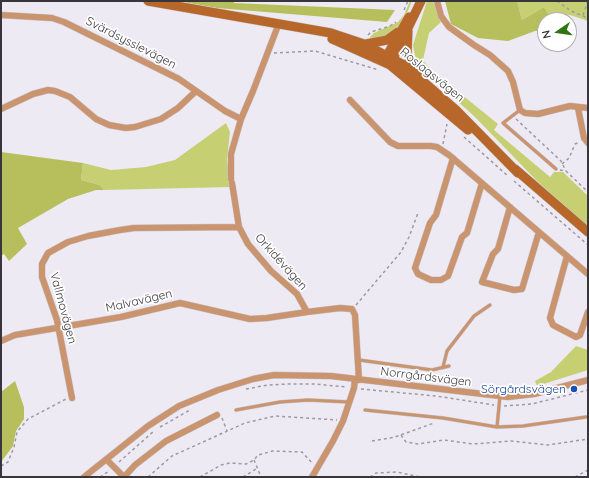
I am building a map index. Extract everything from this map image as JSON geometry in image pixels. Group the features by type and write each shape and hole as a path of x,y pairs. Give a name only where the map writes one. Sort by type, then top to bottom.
{"main road":[{"name":"Roslagsvägen","path":"148,1 279,23 365,41 456,110 518,173"},
{"path":"365,41 387,40 397,32 402,18 421,2"},
{"path":"389,60 408,31 421,2"},
{"path":"389,60 402,18"},
{"name":"Roslagsvägen","path":"310,29 389,60 588,232"},
{"path":"408,31 407,48 409,61 456,110"}],"street":[{"path":"437,1 441,16 449,27 474,45 490,54 508,71 513,82 520,110 530,115 570,106 588,108"},
{"name":"Svärdsysslevägen","path":"1,15 52,18 64,22 179,79 225,111 241,119"},
{"name":"Orkidévägen","path":"279,23 241,119 231,154 232,181 239,227 252,250 296,294 307,312"},
{"path":"1,109 33,94 48,90 55,91 70,97 102,122 126,128 144,126 161,119 178,108 196,91"},
{"path":"350,100 390,142 398,146 430,146 442,150 453,158 588,274"},
{"path":"578,108 586,141"},
{"path":"453,158 436,215 430,223 415,268 418,274 431,280 441,280 448,276 462,237 467,233 482,183"},
{"path":"510,207 498,249 493,254 482,282 514,290 522,289 539,232"},
{"name":"Vallmovägen","path":"72,398 54,310 44,283 42,264 46,256 56,248 88,236 134,228 239,227"},
{"path":"567,256 550,318 553,325 576,337 580,335 588,312"},
{"name":"Malvavägen","path":"1,341 15,336 121,317 180,303 250,319 307,312"},
{"path":"307,312 340,308 352,310 355,315 359,360 357,379 343,421 312,477"},
{"name":"Norrgårdsvägen","path":"84,477 148,426 179,406 218,390 253,379 274,375 331,376 500,396 534,394 588,380"},
{"path":"107,460 124,477 135,465 166,441 217,415"}],"lane":[{"path":"520,110 511,115 503,123 556,169"},
{"path":"443,367 447,351 474,316 490,305"},
{"path":"359,360 432,370 449,366"},
{"path":"497,427 500,396"},
{"path":"236,410 280,402 308,400 349,402"},
{"path":"365,410 443,418 497,427 523,426 586,417"}],"path":[{"path":"365,41 371,32 390,26 402,18 408,1"},
{"path":"557,1 571,11 588,18"},
{"path":"582,15 588,1"},
{"path":"268,53 315,51 382,71"},
{"path":"511,115 562,164 566,172 588,192"},
{"path":"442,150 448,120"},
{"path":"462,135 588,245"},
{"path":"562,164 569,158 575,144 586,141"},
{"path":"556,169 566,172"},
{"path":"352,310 401,252 409,237 418,213"},
{"path":"1,466 8,462 14,446 16,432 28,419 65,399 72,398"},
{"path":"217,415 221,417 227,431"},
{"path":"148,477 172,456 245,423 275,416 343,421"},
{"path":"372,441 400,435 443,418"},
{"path":"400,435 406,442 418,444 444,440 473,444 511,441 548,445 588,439"},
{"path":"200,477 221,465 230,463 246,464 254,460 258,455 273,451 302,452 317,468"},
{"path":"254,460 256,469 261,477"},
{"path":"243,477 256,469"},
{"path":"575,477 588,470"},
{"path":"370,477 376,473 397,472 420,477"},
{"path":"446,477 455,477"}],"green space":[{"path":"177,1 234,1 234,3 395,10 387,22 217,8"},
{"path":"410,1 412,1 406,16 391,35 370,40 370,37 374,33 398,22 404,15"},
{"path":"427,1 433,1 441,22 429,33 423,60 430,69 498,124 494,130 550,177 554,172 563,172 588,196 588,227 537,181 474,116 424,71 415,56 413,45"},
{"path":"445,1 517,1 522,20 544,7 547,12 537,12 537,31 508,41 478,38 451,24"},
{"path":"517,1 588,1 588,21 577,17 577,12 547,12 544,7 522,20"},
{"path":"226,123 230,132 227,160 231,187 104,190 100,185 81,180 83,163 111,170 146,167 175,160"},
{"path":"1,152 83,163 81,180 100,185 104,190 96,190 68,199 18,228 27,244 9,261 4,254 1,256"},
{"path":"576,346 588,350 588,370 537,386 535,381 551,372"},
{"path":"15,381 24,407 24,419 16,431 13,446 1,462 1,392"}],"place":[{"name":"Sörgårdsvägen","path":"574,389"}]}
